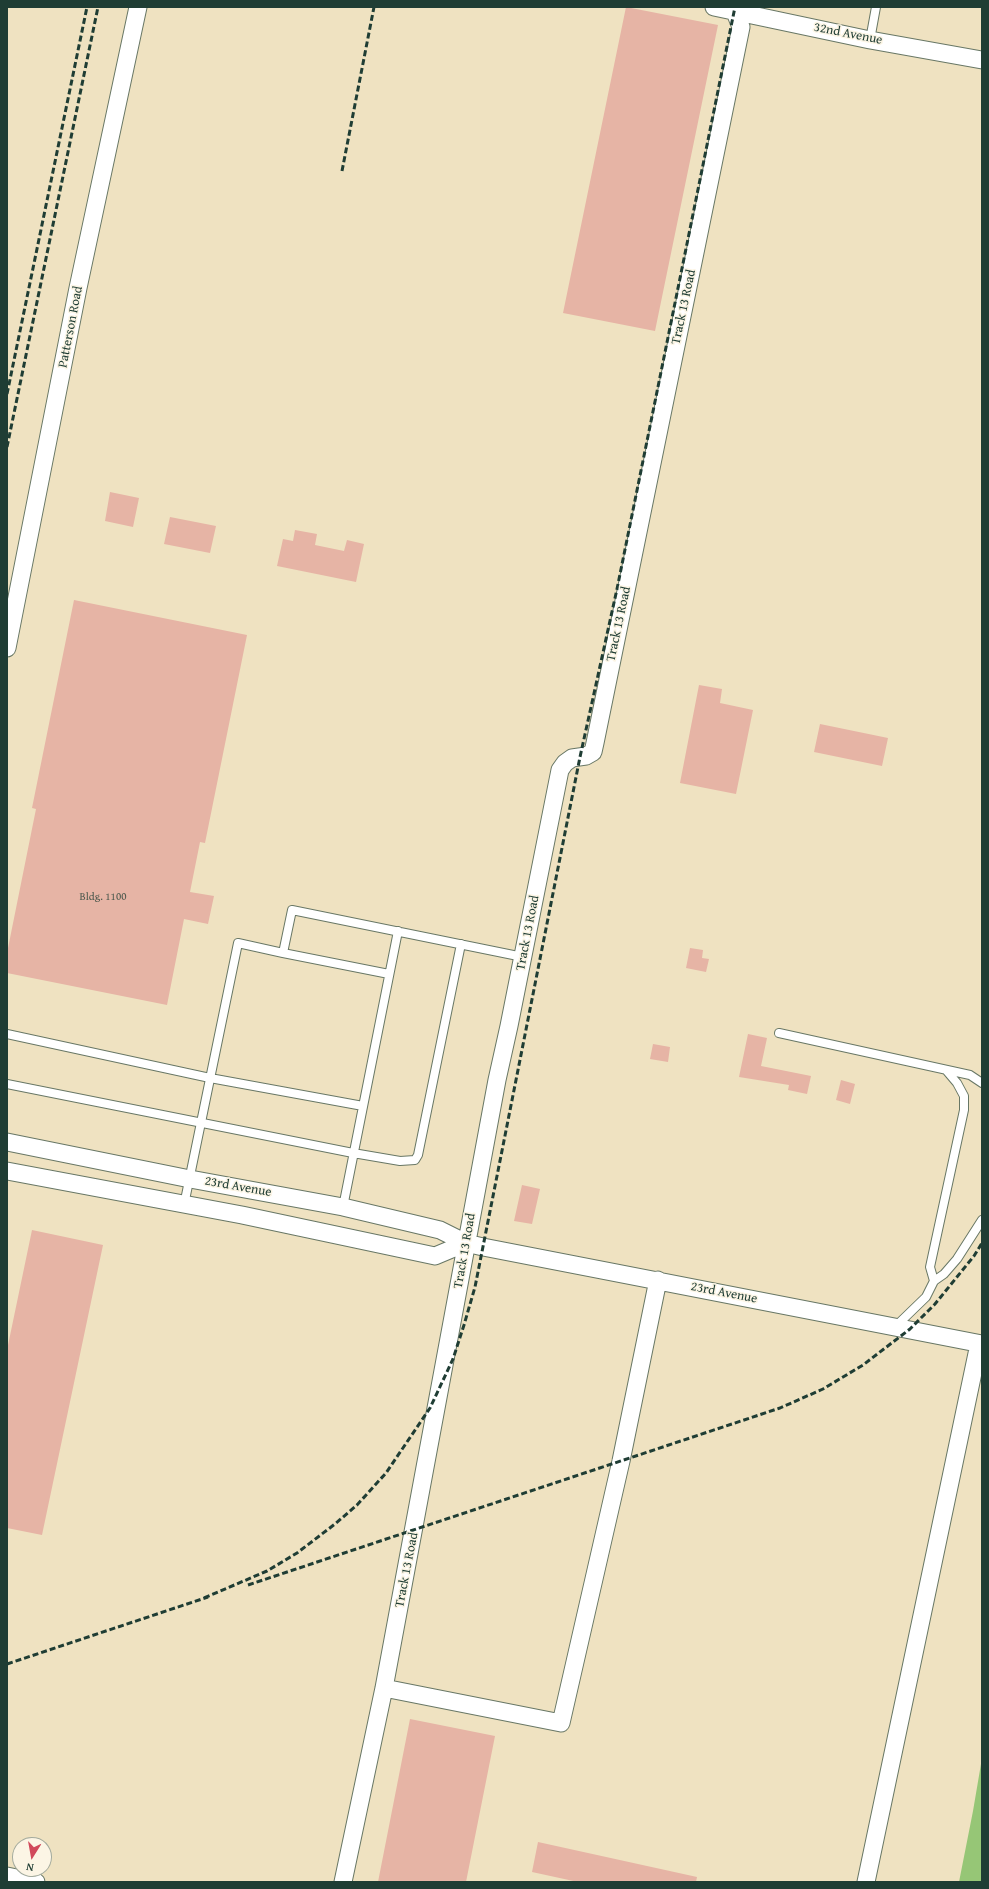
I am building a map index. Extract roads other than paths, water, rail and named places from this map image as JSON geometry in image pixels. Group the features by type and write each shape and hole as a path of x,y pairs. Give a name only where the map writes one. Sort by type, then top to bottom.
{"street":[{"name":"Patterson Road","path":"7,648 78,288 138,7"},
{"name":"32nd Avenue","path":"714,7 768,12 870,40 982,60"},
{"name":"Track 13 Road","path":"343,1882 384,1688 442,1383 466,1243 497,1080 560,770 565,763 572,758 586,756 592,752 595,743 740,27 734,9"},
{"name":"23rd Avenue","path":"7,1142 190,1179 343,1207 440,1230 466,1243 896,1326 980,1344"},
{"name":"23rd Avenue","path":"7,1171 242,1215 435,1256 466,1243"},
{"path":"384,1688 561,1723 621,1461 658,1280"},
{"path":"866,1882 975,1402 980,1344"},
{"path":"7,1876 36,1882"}],"lane":[{"path":"870,40 876,7"},
{"path":"283,954 292,910 523,957"},
{"path":"343,1207 398,931"},
{"path":"184,1205 238,943 283,954 389,974"},
{"path":"7,1084 201,1124 353,1153 400,1161 415,1160 418,1155 460,944"},
{"path":"779,1033 970,1075 982,1083"},
{"path":"7,1034 210,1078 362,1106"},
{"path":"934,1281 930,1267 964,1110 964,1096 957,1083 946,1070"},
{"path":"896,1326 926,1297 934,1281 944,1274 957,1259 982,1220"}],"railway":[{"path":"7,394 87,7"},
{"path":"7,447 98,7"},
{"path":"342,171 374,7"},
{"path":"204,1598 267,1571 297,1553 357,1505 386,1473 430,1408 453,1359 475,1287 580,757 617,589 735,7"},
{"path":"248,1585 780,1408 823,1389 863,1365 910,1329 935,1304 974,1256 982,1243"},
{"path":"7,1664 208,1597"}]}
